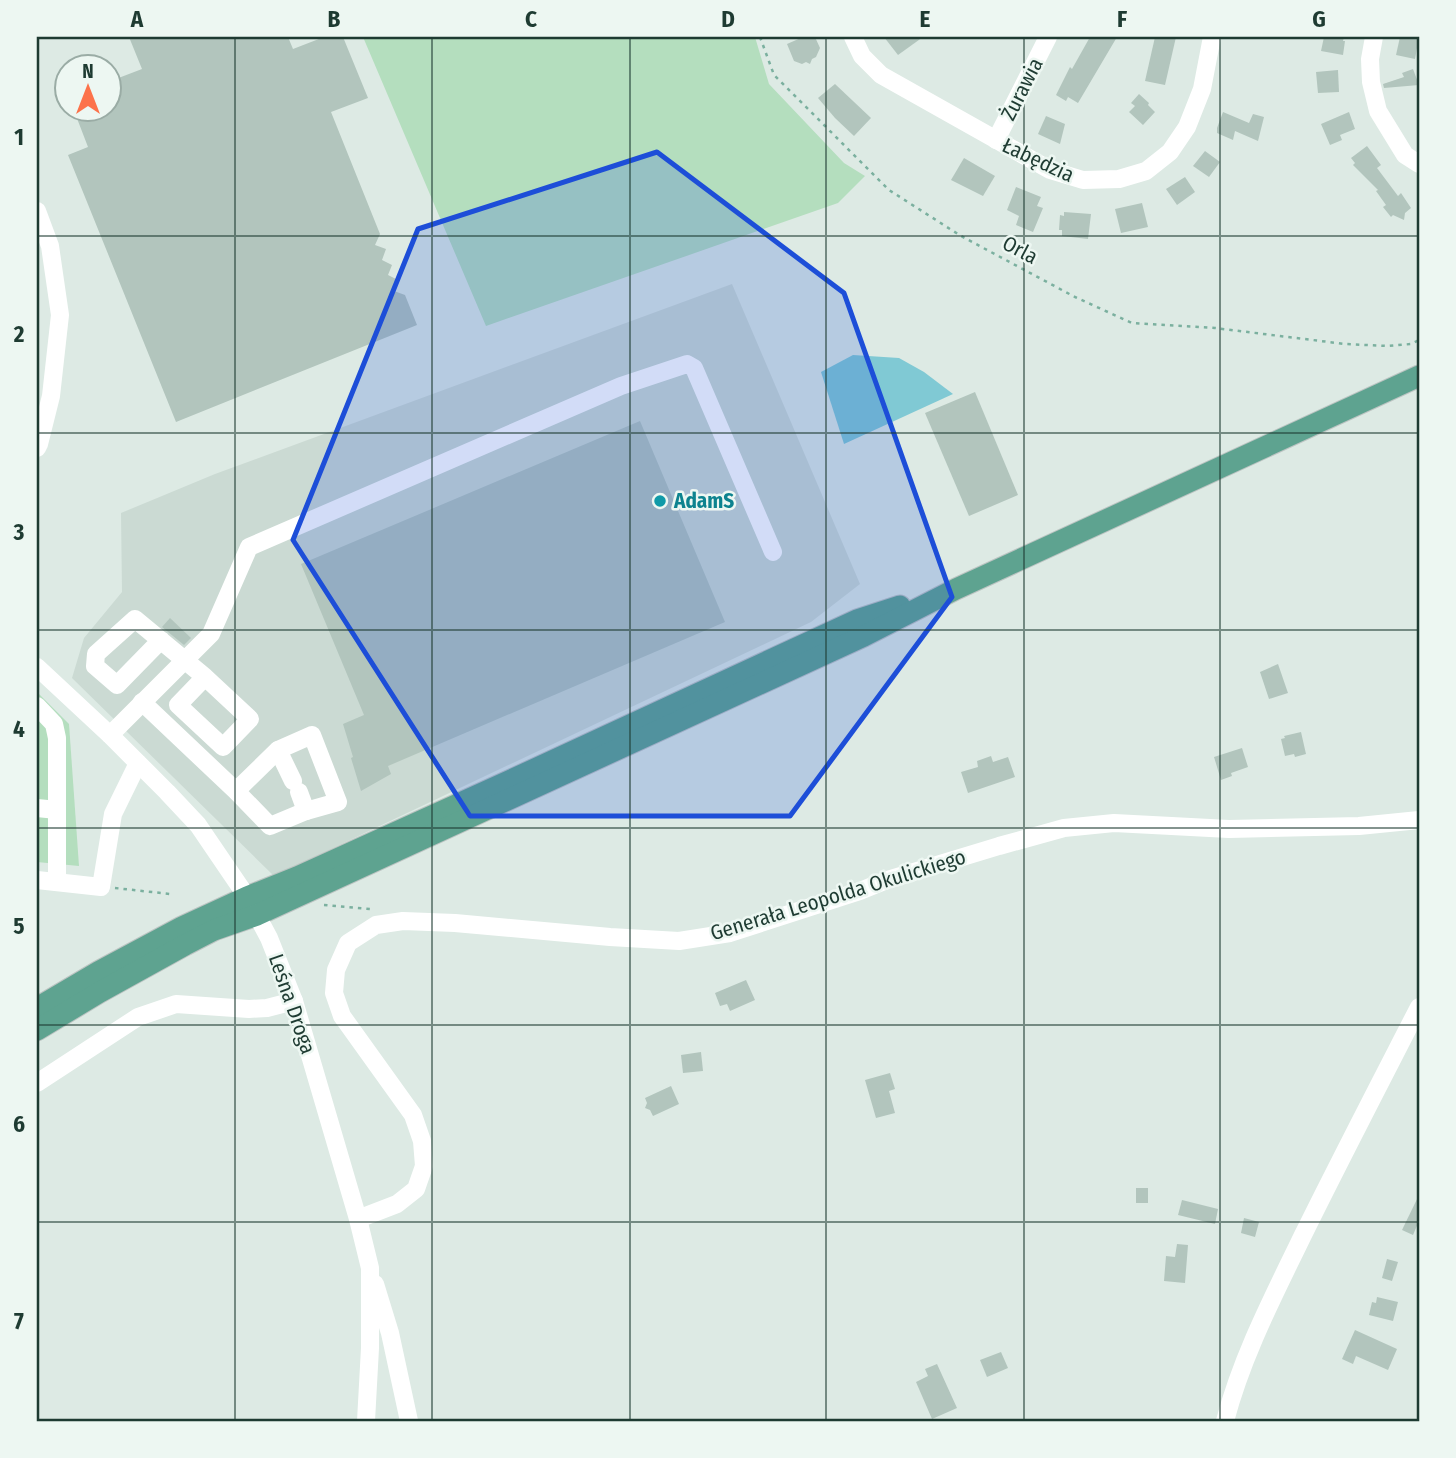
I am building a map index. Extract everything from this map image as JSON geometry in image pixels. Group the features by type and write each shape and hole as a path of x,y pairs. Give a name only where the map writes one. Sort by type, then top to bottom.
{"main road":[{"path":"37,1030 214,930 297,877 858,620 956,589 1419,376"},
{"path":"37,1008 182,927 252,906"}],"street":[{"name":"Łabędzia","path":"853,37 862,56 881,75 1050,170 1083,180 1119,179 1146,171 1170,152 1188,127 1202,89 1212,37"},
{"name":"Żurawia","path":"996,140 1048,37"},
{"path":"1374,37 1370,59 1371,82 1378,111 1405,155 1419,164"},
{"path":"37,211 50,246 60,315 51,396 37,448"},
{"path":"110,735 211,634 249,547 621,386 687,363 694,368 773,552"},
{"path":"161,640 205,677"},
{"name":"Leśna Droga","path":"37,667 110,735 198,825 252,906 269,938 294,1001 370,1268 366,1421"},
{"path":"142,702 270,826 306,811 338,802 312,735 278,750 236,791"},
{"path":"37,706 54,724 57,738 57,882"},
{"path":"278,750 306,811"},
{"path":"37,880 101,887 113,814 138,763"},
{"path":"37,808 57,810"},
{"name":"Generała Leopolda Okulickiego","path":"358,1219 397,1204 416,1189 424,1166 422,1141 413,1115 342,1016 334,993 335,970 348,943 376,925 403,920 679,941 730,933 887,880 1065,828 1114,823 1229,829 1346,826 1419,820"},
{"path":"37,1083 138,1017 176,1004 250,1009 268,1008 294,1001"},
{"path":"1225,1421 1237,1382 1270,1303 1419,1007"},
{"path":"370,1268 390,1333 409,1421"}],"path":[{"name":"Orla","path":"760,37 774,75 889,190 961,236 1064,291 1132,323 1215,328 1345,344 1388,346 1411,344 1419,340"},
{"path":"101,887 170,894"}],"highlighted area":[{"path":"657,152 844,293 952,597 790,816 470,816 293,540 418,229"}],"shaded area":[{"path":"732,284 860,584 811,622 274,876 72,678 84,638 122,592 121,513 215,474"}],"green space":[{"path":"363,37 755,37 769,84 844,163 865,176 838,203 486,326"},
{"path":"37,692 69,724 79,866 37,862"}],"water":[{"path":"853,355 899,358 924,372 953,394 844,444 821,372"}],"building":[{"path":"129,37 288,37 293,49 324,37 343,37 368,98 331,112 380,234 375,245 386,249 382,260 392,265 388,275 398,280 394,291 405,295 417,325 176,422 68,155 88,147 78,122 122,122 122,77 142,69"},
{"path":"803,37 815,37 820,48 810,64 794,61 787,44"},
{"path":"884,37 923,37 898,55"},
{"path":"1090,37 1117,37 1078,103 1068,97 1066,101 1056,95"},
{"path":"1155,37 1176,37 1165,85 1145,81"},
{"path":"1324,37 1344,37 1343,55 1321,51"},
{"path":"1400,37 1419,37 1415,59 1396,55"},
{"path":"1413,69 1419,85 1384,88 1383,84 1404,77 1402,73"},
{"path":"1338,70 1339,92 1318,93 1316,72"},
{"path":"835,84 871,118 854,136 818,98"},
{"path":"1139,94 1155,112 1143,125 1129,112 1135,106 1131,103"},
{"path":"1223,112 1249,123 1253,114 1264,117 1258,141 1235,131 1233,140 1217,133"},
{"path":"1349,112 1355,129 1340,135 1342,140 1330,145 1321,124"},
{"path":"1046,116 1065,124 1060,144 1038,134"},
{"path":"1367,146 1381,165 1377,168 1398,196 1401,193 1411,208 1405,213 1404,220 1393,215 1391,217 1383,207 1386,205 1376,191 1378,190 1353,165 1355,163 1351,158"},
{"path":"1205,151 1220,162 1209,177 1193,166"},
{"path":"964,158 995,176 983,196 951,180"},
{"path":"1185,177 1195,192 1177,205 1166,189"},
{"path":"1016,187 1041,197 1037,206 1043,208 1033,232 1016,225 1019,216 1007,210"},
{"path":"1142,203 1148,227 1121,233 1115,209"},
{"path":"1064,212 1091,214 1088,239 1062,236 1062,230 1059,230 1060,215 1064,216"},
{"path":"975,392 1018,495 969,516 925,413"},
{"path":"640,421 725,622 388,766 391,774 361,791 343,724 364,715 301,564"},
{"path":"170,618 191,638 184,645 162,627"},
{"path":"1278,664 1288,693 1269,699 1260,672"},
{"path":"1301,732 1306,754 1285,756 1281,739"},
{"path":"1242,748 1248,767 1221,780 1214,757"},
{"path":"991,756 993,762 1008,757 1015,777 968,793 961,772 978,767 977,761"},
{"path":"746,980 755,1000 730,1011 727,1004 720,1006 715,993"},
{"path":"701,1052 703,1071 683,1073 681,1055"},
{"path":"890,1073 895,1089 889,1091 895,1113 876,1118 865,1080"},
{"path":"671,1086 679,1104 653,1116 650,1110 645,1108 645,1098"},
{"path":"1136,1188 1148,1188 1148,1203 1136,1203"},
{"path":"1419,1195 1419,1221 1413,1235 1402,1230"},
{"path":"1182,1200 1218,1209 1215,1224 1178,1215"},
{"path":"1244,1218 1259,1222 1255,1237 1241,1233"},
{"path":"1177,1244 1188,1245 1185,1283 1164,1281 1166,1256 1175,1257"},
{"path":"1387,1259 1398,1262 1392,1281 1382,1278"},
{"path":"1377,1297 1398,1302 1393,1321 1369,1315 1372,1302 1376,1303"},
{"path":"1355,1330 1397,1349 1388,1370 1356,1356 1353,1364 1342,1359"},
{"path":"1001,1352 1008,1368 987,1377 980,1360"},
{"path":"937,1364 957,1408 932,1419 916,1382 928,1376 925,1369"}],"place":[{"name":"AdamS","path":"660,501"}]}
